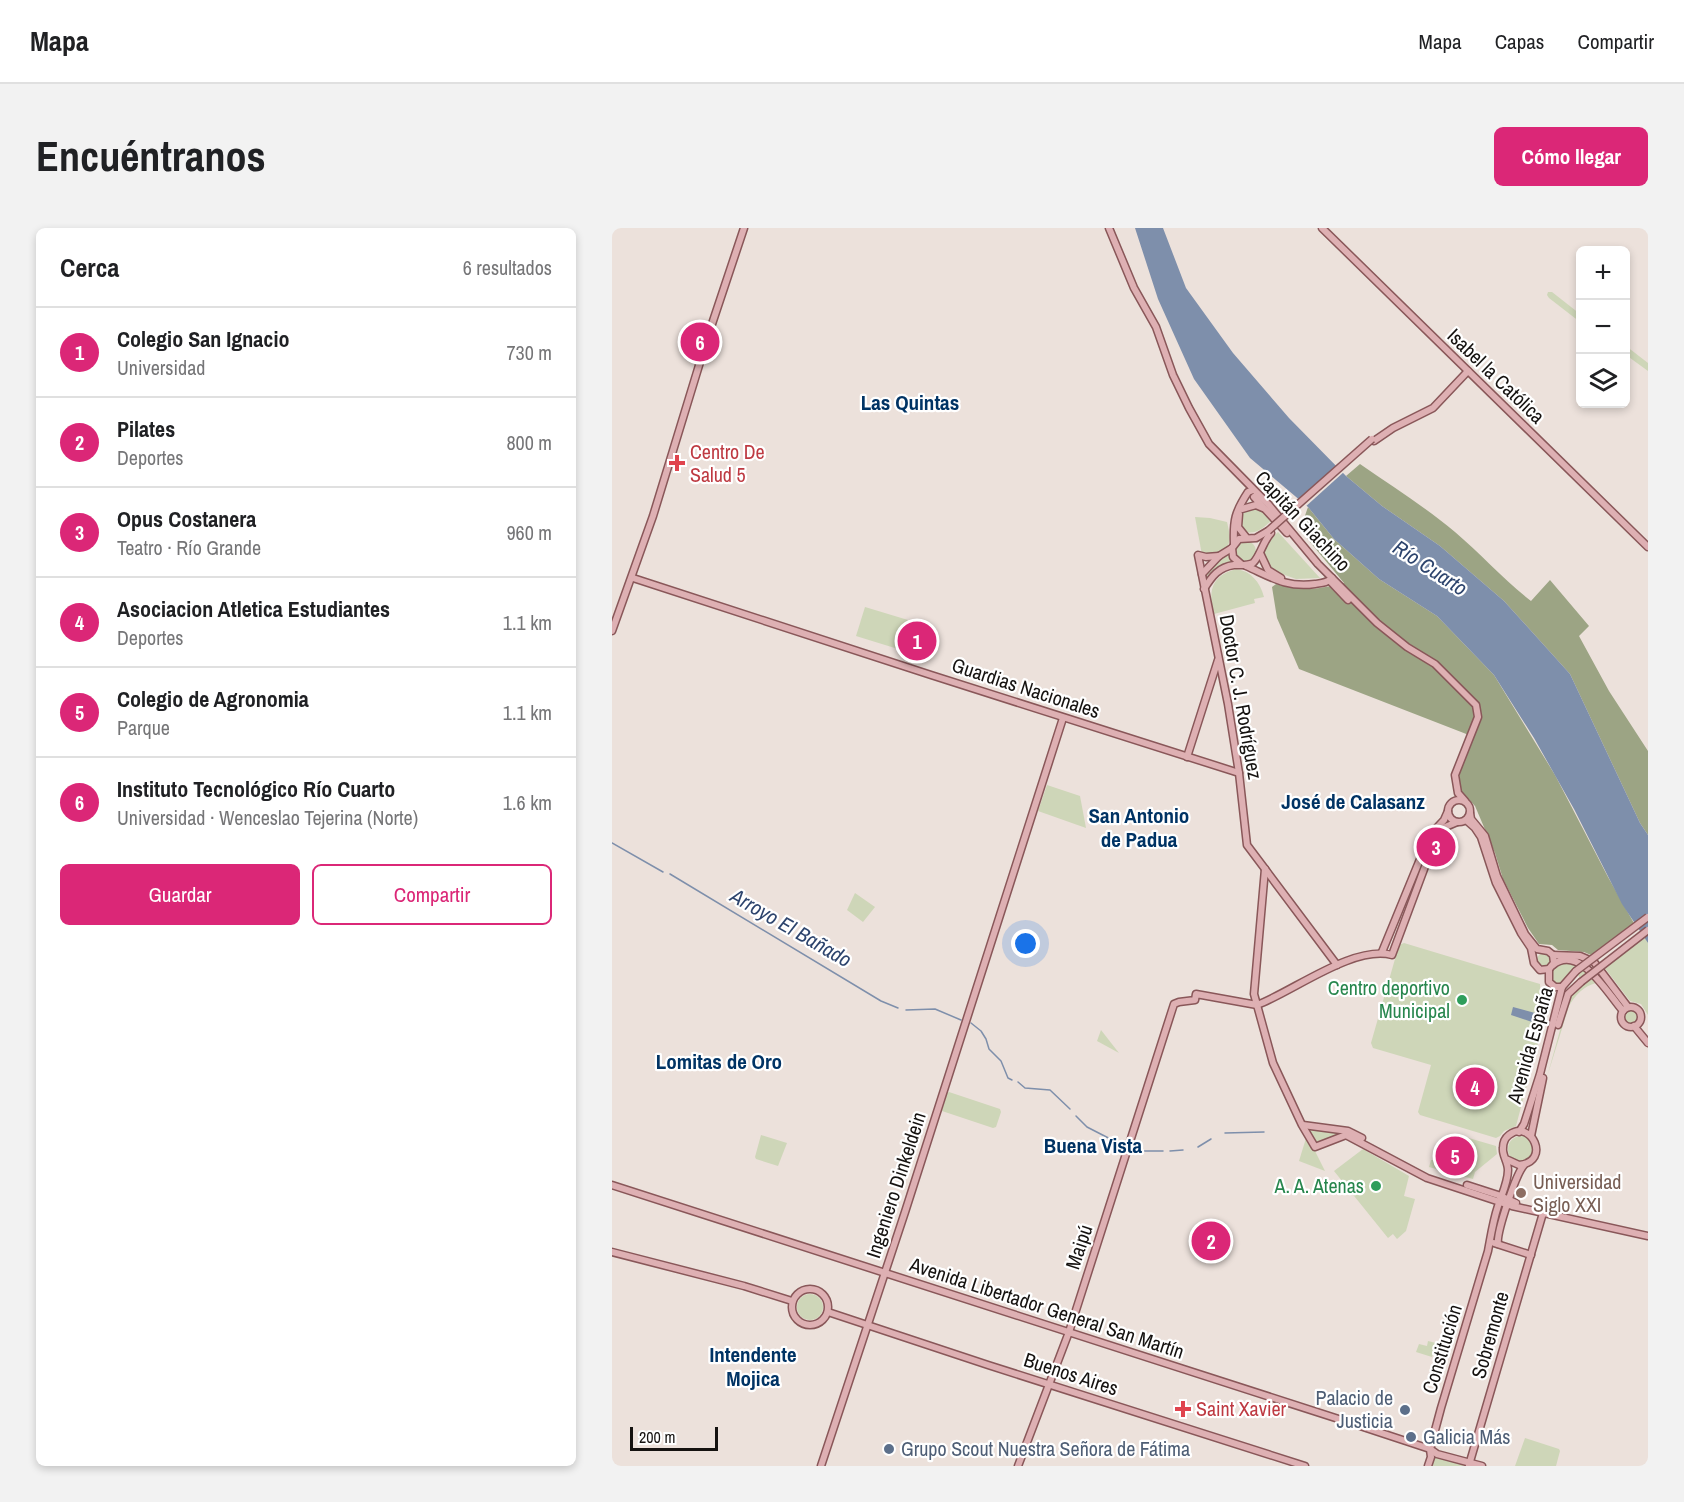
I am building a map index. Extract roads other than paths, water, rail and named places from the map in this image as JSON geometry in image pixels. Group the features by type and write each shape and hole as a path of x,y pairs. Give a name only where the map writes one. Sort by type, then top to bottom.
{"main road":[{"path":"612,631 633,578 744,228"},
{"name":"Capitán Giachino","path":"1107,228 1134,288 1156,327 1173,375 1209,444 1311,563 1399,642 1435,664 1476,705 1478,717 1455,771 1458,793 1465,801"},
{"name":"Isabel la Católica","path":"1322,228 1648,547"},
{"path":"1202,574 1239,539 1261,537 1270,532 1373,440 1398,422 1425,410 1468,371"},
{"path":"1251,492 1242,509 1238,527 1247,538 1257,543 1268,570 1277,577 1297,582 1329,579"},
{"path":"1251,492 1238,509 1234,520 1235,561 1264,576 1289,584 1306,585 1329,579"},
{"name":"Capitán Giachino","path":"1251,492 1276,513 1329,579 1390,639 1438,671 1475,709 1473,723 1454,766 1452,780 1456,800"},
{"path":"1242,509 1256,505 1273,516"},
{"path":"1204,589 1211,577 1220,570 1256,561 1270,532"},
{"name":"Doctor C. J. Rodríguez","path":"1219,556 1198,555 1239,773 1247,845 1267,871"},
{"name":"Guardias Nacionales","path":"633,578 1239,773"},
{"path":"1187,757 1219,657"},
{"name":"Ingeniero Dinkeldein","path":"821,1466 1063,717"},
{"path":"1382,952 1430,835 1444,820 1450,805 1456,800 1465,801 1469,805 1473,821 1485,836 1497,876 1525,934 1532,943 1552,955 1554,960 1550,982 1555,987 1562,987"},
{"path":"1448,811 1456,822"},
{"path":"1259,1004 1345,961 1382,952 1392,955 1436,837 1443,828 1466,820 1470,813"},
{"path":"1466,820 1481,837 1496,883 1521,933 1532,948 1534,963 1538,968 1543,970 1559,961 1578,961 1625,1009"},
{"path":"1267,871 1337,965"},
{"path":"1267,871 1254,989 1273,1063 1315,1147 1346,1135 1427,1178 1500,1198"},
{"name":"Avenida España","path":"1519,1132 1524,1124 1540,1074 1562,987 1576,971 1648,917"},
{"name":"Avenida España","path":"1531,1136 1535,1108 1568,994 1648,930"},
{"path":"1534,958 1542,950"},
{"path":"1552,955 1580,956 1594,962 1625,1009"},
{"name":"Maipú","path":"1018,1466 1069,1332 1174,1004 1196,997 1259,1004"},
{"path":"1635,1007 1640,1011 1641,1017 1637,1024 1628,1026 1623,1022 1621,1017 1625,1009 1635,1007"},
{"path":"1637,1024 1648,1036"},
{"path":"1637,1024 1648,1043"},
{"path":"1305,1128 1348,1131 1428,1174 1543,1213 1648,1234"},
{"path":"1498,1244 1497,1238 1519,1172 1536,1154 1536,1143 1531,1136 1519,1132 1509,1135 1503,1143 1503,1154 1508,1166 1507,1177 1489,1241 1498,1244 1531,1255"},
{"path":"1506,1159 1514,1165 1524,1165"},
{"name":"Avenida Libertador General San Martín","path":"612,1185 1430,1449 1437,1454 1482,1466"},
{"path":"1508,1202 1648,1234"},
{"name":"Sobremonte","path":"1469,1464 1543,1213"},
{"name":"Constitución","path":"1428,1466 1431,1457 1430,1449 1489,1241"},
{"path":"612,1252 744,1286 792,1301"},
{"path":"804,1289 815,1289 826,1298 828,1312 816,1324 803,1324 792,1312 792,1301 804,1289"},
{"name":"Buenos Aires","path":"828,1312 1305,1466"}],"water":[{"name":"Río Cuarto","path":"1135,228 1163,228 1186,288 1233,353 1289,418 1346,476 1382,506 1440,546 1504,601 1570,674 1640,823 1648,835 1648,943 1622,904 1574,809 1534,738 1494,675 1437,616 1379,579 1334,539 1308,507 1250,458 1194,379 1158,299"},
{"path":"1513,1007 1535,1013 1532,1022 1511,1015"}],"waterway":[{"name":"Arroyo El Bañado","path":"612,843 663,872"},
{"name":"Arroyo El Bañado","path":"670,874 881,1001 898,1008"},
{"name":"Arroyo El Bañado","path":"906,1010 935,1009 961,1020"},
{"name":"Arroyo El Bañado","path":"971,1023 981,1031 989,1049 1001,1061 1008,1078 1012,1080"},
{"name":"Arroyo El Bañado","path":"1018,1082 1025,1088 1050,1090 1070,1109"},
{"name":"Arroyo El Bañado","path":"1076,1116 1087,1127 1124,1146"},
{"name":"Arroyo El Bañado","path":"1225,1133 1264,1132"},
{"name":"Arroyo El Bañado","path":"1198,1147 1211,1139"},
{"name":"Arroyo El Bañado","path":"1170,1151 1183,1150"},
{"name":"Arroyo El Bañado","path":"1135,1151 1163,1151"}],"place":[{"name":"Instituto Tecnológico Río Cuarto","path":"700,342"},
{"name":"Centro De Salud 5","path":"677,463"},
{"name":"Colegio San Ignacio","path":"917,641"},
{"name":"Opus Costanera","path":"1436,847"},
{"name":"Centro deportivo Municipal","path":"1462,1000"},
{"name":"Asociacion Atletica Estudiantes","path":"1475,1087"},
{"name":"Colegio de Agronomia","path":"1455,1156"},
{"name":"A. A. Atenas","path":"1376,1186"},
{"name":"Universidad Siglo XXI","path":"1521,1193"},
{"name":"Pilates","path":"1211,1241"},
{"name":"Saint Xavier","path":"1183,1409"},
{"name":"Palacio de Justicia","path":"1405,1410"},
{"name":"Galicia Más","path":"1411,1437"},
{"name":"Grupo Scout Nuestra Señora de Fátima","path":"889,1449"}],"district":[{"name":"Las Quintas","path":"910,403"},
{"name":"José de Calasanz","path":"1353,802"},
{"name":"San Antonio de Padua","path":"1139,828"},
{"name":"Lomitas de Oro","path":"719,1062"},
{"name":"Buena Vista","path":"1093,1146"},
{"name":"Intendente Mojica","path":"753,1367"}]}
